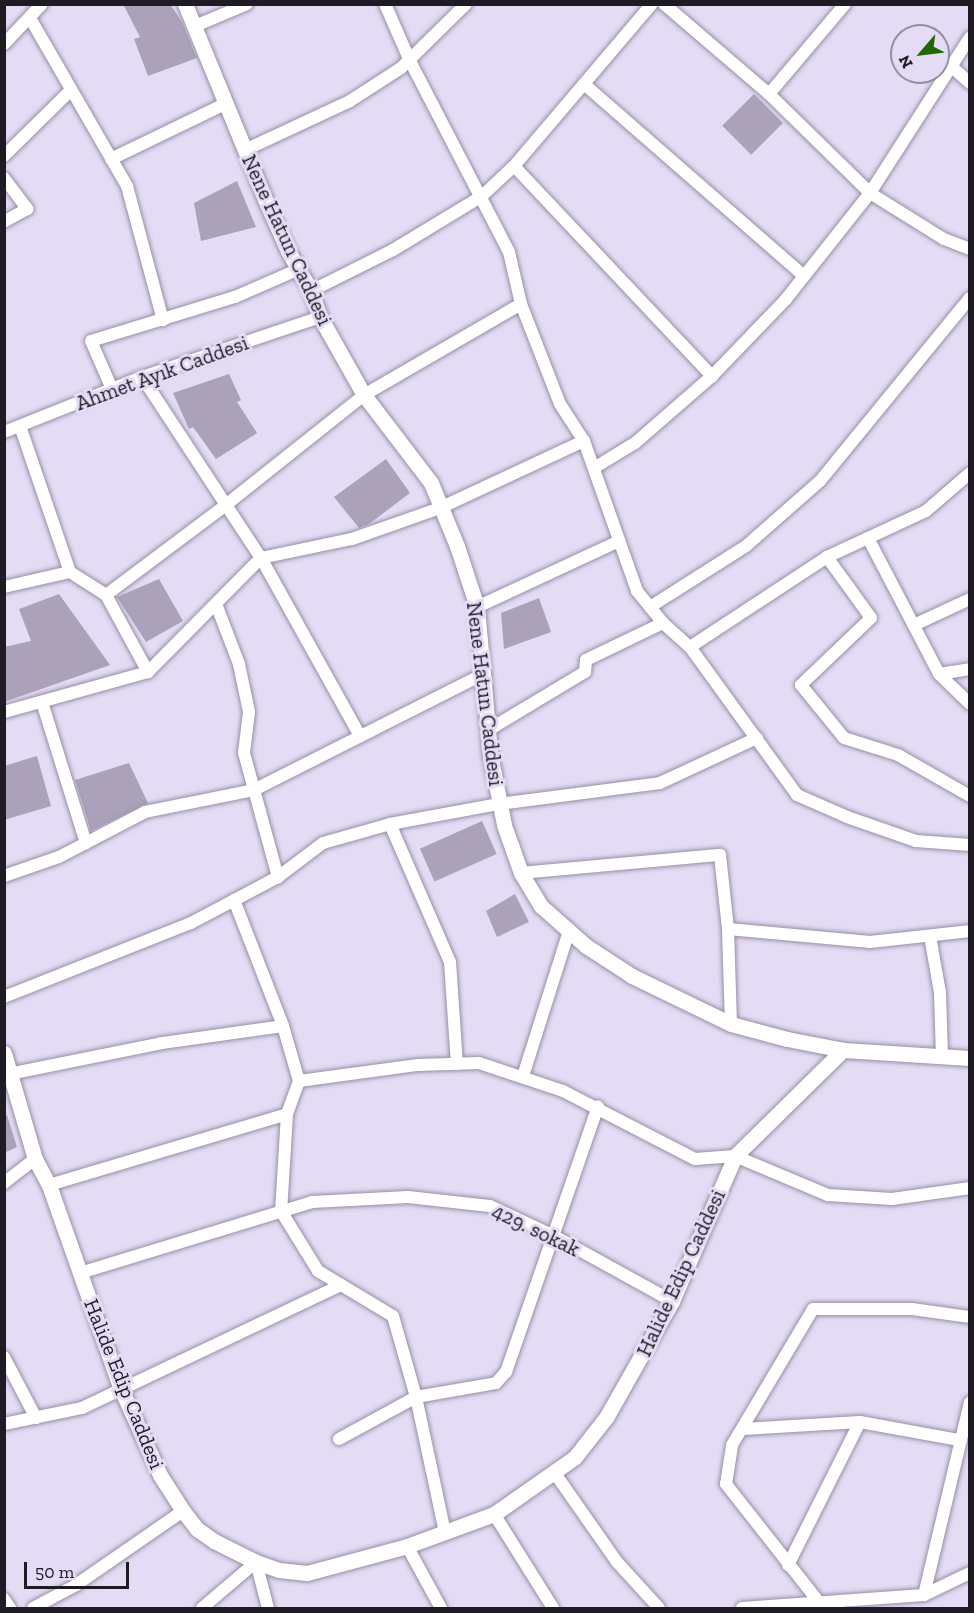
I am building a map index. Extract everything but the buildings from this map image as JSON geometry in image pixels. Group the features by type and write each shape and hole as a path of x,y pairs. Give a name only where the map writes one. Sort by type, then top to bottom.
{"street":[{"path":"4,44 42,4"},
{"name":"Nene Hatun Caddesi","path":"185,4 288,251 311,291 320,316 364,395 431,483 457,546 477,607 490,729 490,754 499,804 512,852 521,873 541,906 586,946 632,976 731,1024 787,1039 843,1050 969,1058"},
{"path":"195,26 247,4"},
{"path":"385,4 410,61 509,252 521,304 560,404 584,441 637,591 663,623 690,647 797,795 846,817 916,841 969,845"},
{"path":"245,150 350,101 410,61 466,4"},
{"path":"311,291 393,250 482,196 514,166 652,4"},
{"path":"664,4 769,94 870,193 944,239 969,249"},
{"path":"769,94 845,4"},
{"path":"30,18 127,186 163,320"},
{"path":"594,468 635,443 712,376 786,298 870,193 969,37"},
{"path":"951,66 969,83"},
{"path":"584,84 804,276"},
{"path":"4,156 71,90"},
{"path":"111,159 225,104"},
{"path":"514,166 712,376"},
{"path":"4,178 27,210 4,222"},
{"path":"112,389 91,341 235,297 299,270"},
{"path":"650,607 746,546 820,481 969,298"},
{"path":"106,595 227,504 364,395 521,304"},
{"name":"Ahmet Ayık Caddesi","path":"4,432 142,377 320,316"},
{"path":"142,377 261,558 360,736"},
{"path":"20,426 70,572 106,595 148,672"},
{"path":"4,712 148,672 261,558 352,539 440,508 584,441"},
{"path":"690,647 827,557 926,511 969,473"},
{"path":"868,538 939,674 969,704"},
{"path":"477,607 619,541"},
{"path":"827,557 871,618 801,685 844,738 898,754 969,796"},
{"path":"4,587 70,572"},
{"path":"914,625 969,599"},
{"path":"216,604 239,664 249,712 244,753 278,877"},
{"path":"490,729 585,672 586,660 663,623"},
{"path":"939,674 969,669"},
{"path":"4,876 59,856 145,812 254,790 484,674"},
{"path":"42,702 86,843"},
{"path":"4,997 191,923 278,877 323,843 390,824 499,804 660,783 757,738"},
{"path":"390,824 450,962 457,1064"},
{"path":"521,873 720,855 728,929 731,1024"},
{"path":"234,900 283,1026 299,1081 287,1114 281,1211 318,1270 393,1316 416,1397 445,1532"},
{"path":"728,929 870,942 969,931"},
{"path":"523,1076 569,931"},
{"path":"930,936 940,993 942,1055"},
{"path":"7,1075 162,1042 283,1026"},
{"name":"Halide Edip Caddesi","path":"4,1053 7,1075 35,1159 48,1185 122,1389 160,1475 197,1529 256,1562 279,1570 307,1573 407,1546 494,1514 575,1457 607,1416 672,1301 735,1156 843,1050"},
{"path":"299,1081 418,1065 479,1063 523,1076 598,1107 695,1159 735,1156 828,1196 892,1199 969,1188"},
{"path":"339,1439 416,1397 496,1383 506,1371 598,1107"},
{"path":"48,1185 287,1114"},
{"path":"4,1183 35,1159"},
{"name":"429. sokak","path":"80,1273 312,1202 408,1197 490,1206 552,1235 672,1301"},
{"path":"4,1424 82,1408 341,1285"},
{"path":"818,1601 726,1484 732,1445 813,1309 912,1309 969,1317"},
{"path":"4,1357 36,1418"},
{"path":"924,1595 969,1402"},
{"path":"743,1429 860,1422 959,1440"},
{"path":"788,1565 860,1422"},
{"path":"554,1472 618,1562 659,1608"},
{"path":"33,1608 76,1586 183,1511"},
{"path":"494,1514 553,1608"},
{"path":"407,1546 441,1608"},
{"path":"202,1608 256,1562 268,1608"},
{"path":"742,1608 924,1595 969,1572"},
{"path":"4,1599 10,1608"}]}
